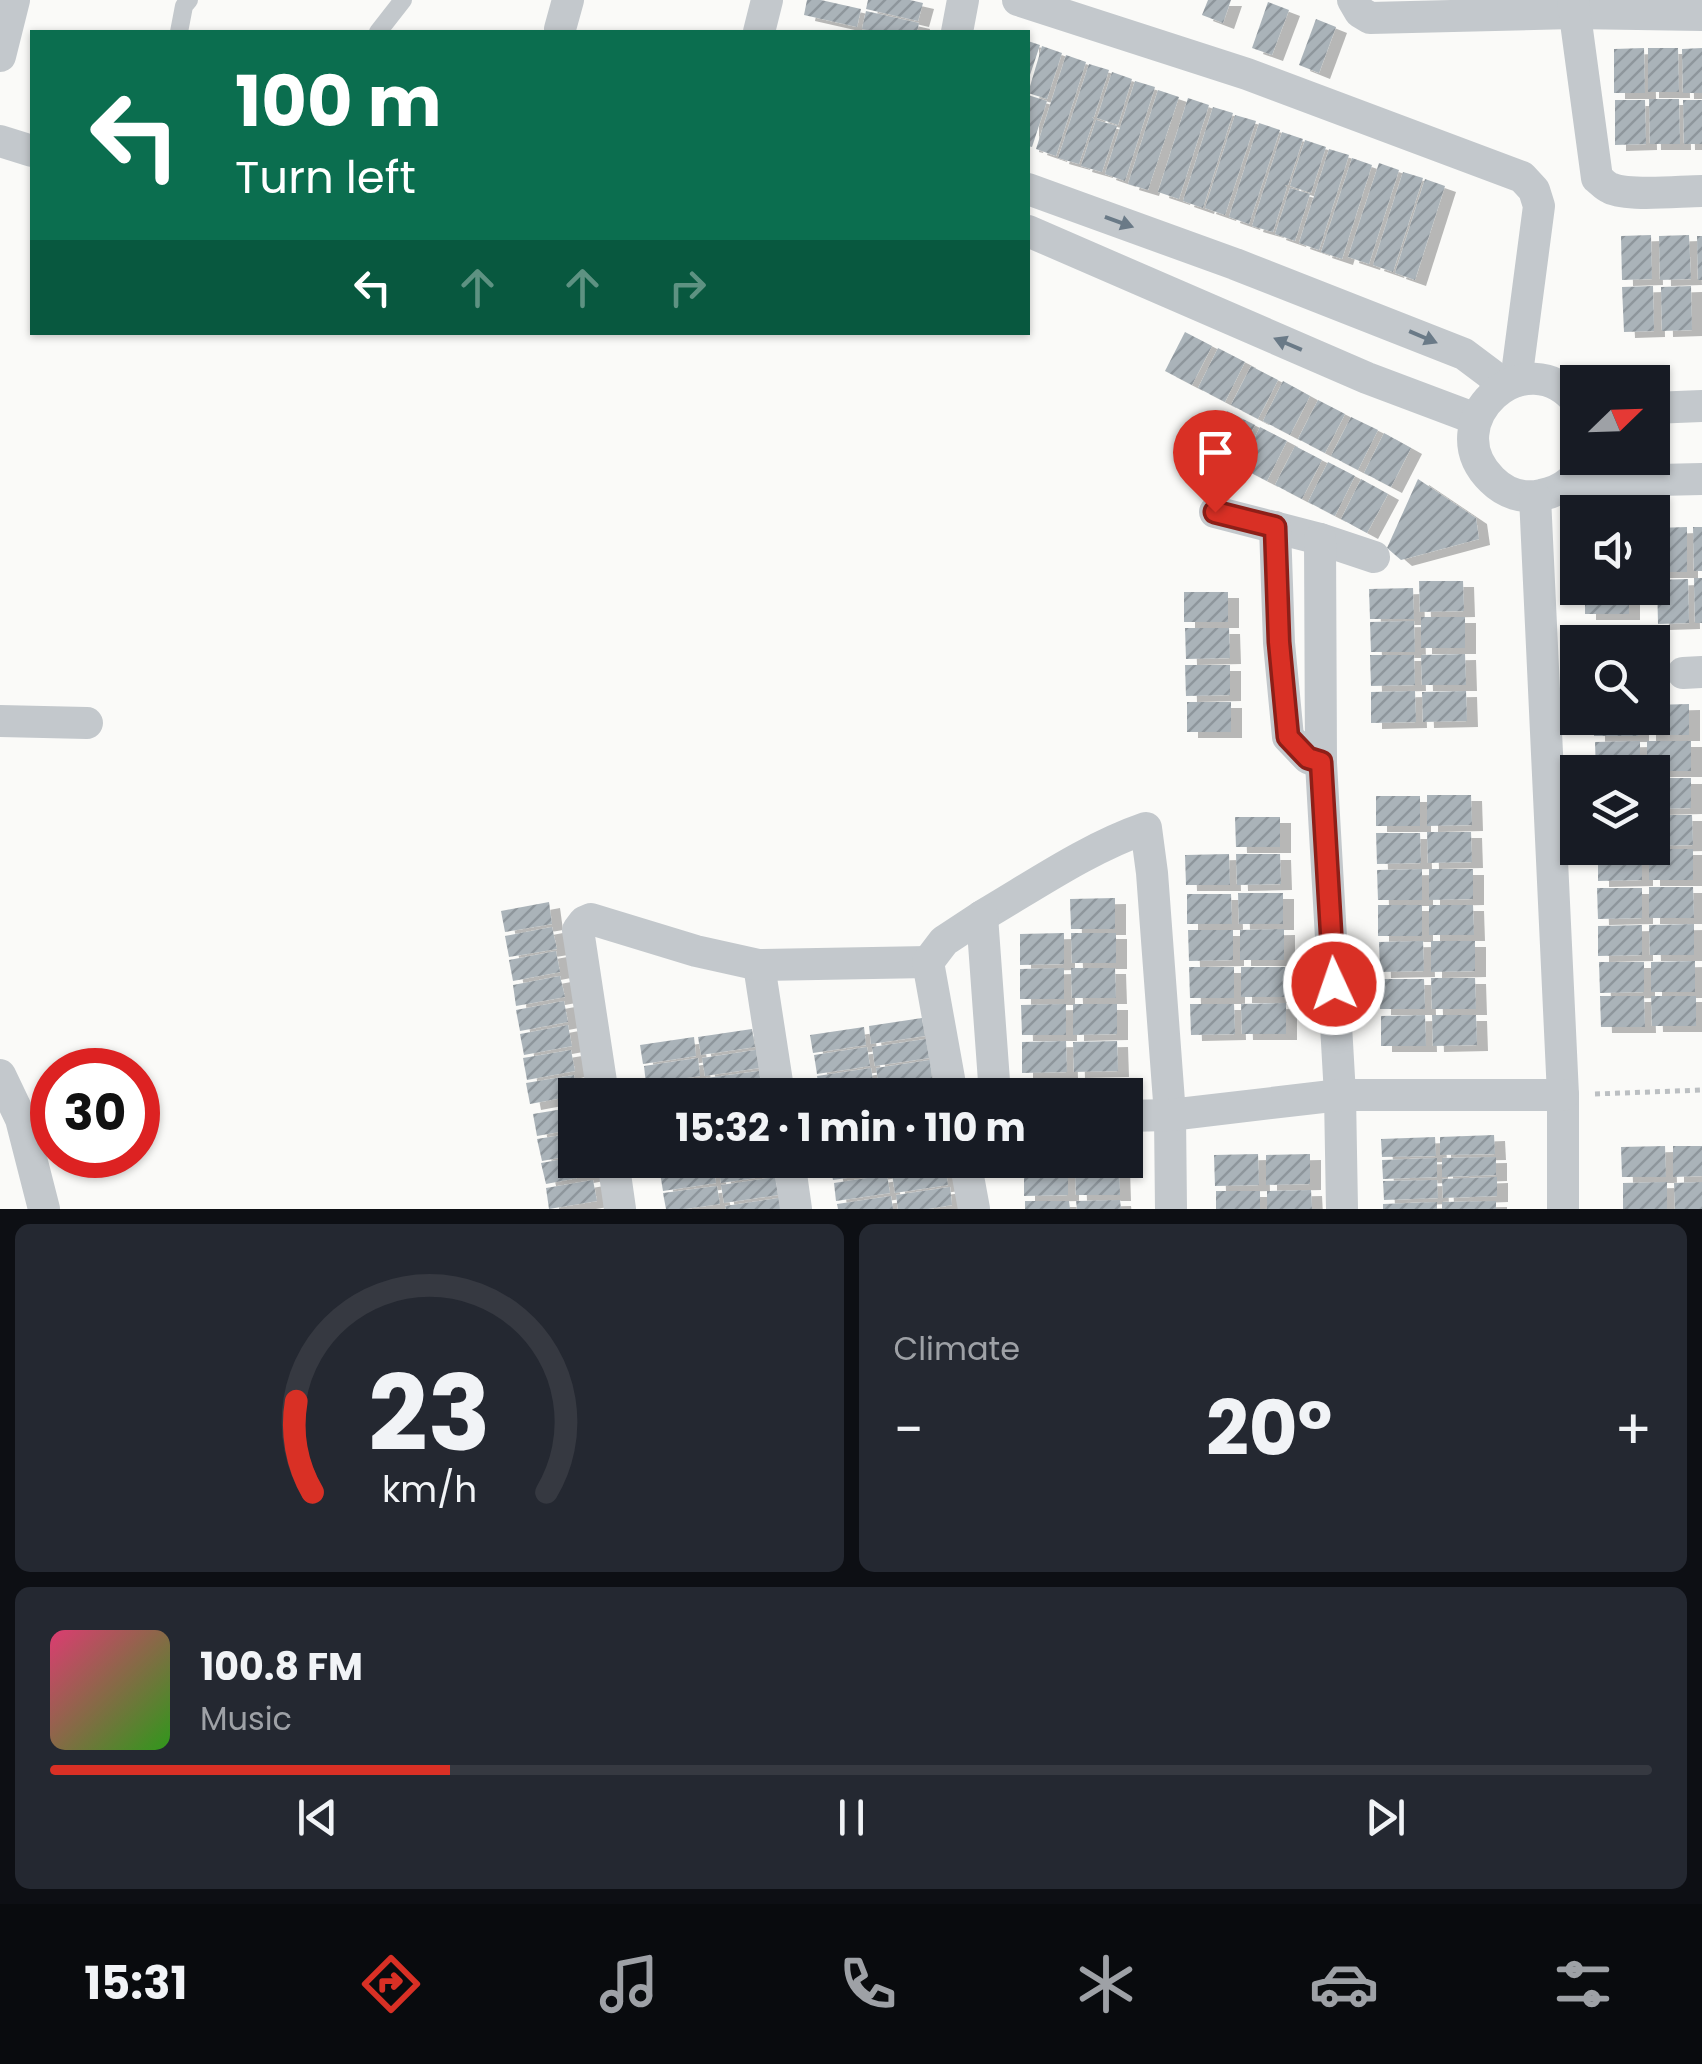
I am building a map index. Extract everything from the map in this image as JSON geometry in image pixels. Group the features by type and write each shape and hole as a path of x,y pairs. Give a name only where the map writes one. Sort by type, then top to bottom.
{"street":[{"path":"0,56 14,0"},
{"path":"760,30 767,0"},
{"path":"957,30 963,0"},
{"path":"1018,0 1247,74 1522,177 1534,190 1538,206 1508,385"},
{"path":"1352,0 1370,18 1573,7 1702,15"},
{"path":"1573,7 1597,178 1614,190 1702,191"},
{"path":"0,142 30,150"},
{"path":"1030,190 1235,264 1464,354 1508,385"},
{"path":"1030,233 1350,370 1476,419"},
{"path":"1560,388 1532,379 1508,385 1485,402 1476,419 1473,438 1485,474 1516,495 1554,492 1573,475"},
{"path":"1670,407 1702,406"},
{"path":"1647,475 1702,479"},
{"path":"1535,496 1563,1095 1563,1209"},
{"path":"1215,512 1374,557"},
{"path":"1275,527 1279,642 1288,737 1308,758 1321,762"},
{"path":"1320,539 1321,762 1340,1095 1342,1209"},
{"path":"0,721 86,722"},
{"path":"949,1078 928,962 944,940 1069,865 1146,828 1170,1115 1171,1209"},
{"path":"982,916 994,1078"},
{"path":"600,1078 578,930 591,919 696,951 759,965 928,962"},
{"path":"759,965 776,1078"},
{"path":"0,1075 21,1119 44,1209"},
{"path":"1143,1116 1340,1095 1563,1095"},
{"path":"616,1178 620,1209"},
{"path":"792,1178 796,1209"},
{"path":"968,1178 974,1209"}],"lane":[{"path":"179,30 189,0"},
{"path":"380,30 404,0"}],"path":[{"path":"1563,1095 1702,1090"}],"building":[{"path":"807,0 861,9 857,27 804,15"},
{"path":"868,0 923,3 918,21 866,9"},
{"path":"1208,0 1231,0 1223,23 1202,15"},
{"path":"1268,2 1289,10 1272,55 1252,48"},
{"path":"866,11 919,23 917,30 862,29"},
{"path":"1316,19 1336,27 1319,73 1299,65"},
{"path":"1030,42 1040,45 1030,75"},
{"path":"1042,46 1062,53 1047,99 1030,94"},
{"path":"1644,48 1645,93 1614,93 1614,49"},
{"path":"1648,48 1678,48 1679,92 1648,92"},
{"path":"1702,48 1702,93 1683,93 1682,49"},
{"path":"1066,55 1086,62 1056,156 1036,149"},
{"path":"1089,64 1109,70 1079,164 1058,158"},
{"path":"1112,72 1132,79 1118,125 1097,118"},
{"path":"1135,81 1155,87 1125,181 1105,174"},
{"path":"1158,90 1179,97 1148,190 1128,184"},
{"path":"1030,96 1047,101 1030,146"},
{"path":"1188,98 1209,105 1179,199 1158,192"},
{"path":"1649,99 1679,99 1680,144 1650,144"},
{"path":"1615,100 1645,100 1646,144 1615,145"},
{"path":"1683,100 1702,100 1702,144 1684,144"},
{"path":"1213,107 1233,113 1203,208 1183,201"},
{"path":"1235,115 1256,121 1225,215 1205,208"},
{"path":"1096,120 1117,126 1102,172 1081,166"},
{"path":"1259,123 1280,130 1249,224 1229,217"},
{"path":"1282,132 1303,139 1285,185 1273,232 1252,226"},
{"path":"1305,140 1326,147 1311,193 1290,186"},
{"path":"1329,149 1349,155 1319,250 1299,243"},
{"path":"1352,158 1372,165 1342,259 1321,252"},
{"path":"1379,163 1399,170 1369,264 1348,257"},
{"path":"1403,172 1423,178 1393,272 1373,265"},
{"path":"1425,179 1445,186 1415,280 1395,273"},
{"path":"1290,188 1310,194 1295,241 1275,234"},
{"path":"1651,235 1652,279 1622,280 1621,236"},
{"path":"1689,235 1691,279 1660,280 1659,236"},
{"path":"1697,236 1702,236 1702,280 1698,280"},
{"path":"1653,286 1654,331 1624,332 1622,287"},
{"path":"1691,286 1692,330 1662,331 1661,287"},
{"path":"1185,332 1212,346 1192,385 1165,371"},
{"path":"1218,348 1245,362 1225,402 1198,388"},
{"path":"1251,366 1278,380 1258,419 1231,405"},
{"path":"1283,381 1310,396 1290,435 1263,421"},
{"path":"1318,400 1345,414 1325,453 1298,439"},
{"path":"1227,411 1255,425 1234,465 1207,451"},
{"path":"1351,417 1378,430 1358,470 1331,456"},
{"path":"1260,427 1287,441 1267,481 1240,467"},
{"path":"1384,433 1411,448 1391,487 1364,473"},
{"path":"1295,446 1322,460 1302,499 1275,485"},
{"path":"1328,462 1355,476 1335,516 1308,502"},
{"path":"1361,479 1388,494 1367,533 1341,519"},
{"path":"1418,479 1476,518 1479,539 1401,560 1387,548"},
{"path":"1687,527 1687,572 1670,572 1670,528"},
{"path":"1693,527 1702,527 1702,571 1694,571"},
{"path":"1694,578 1702,578 1702,623 1695,623"},
{"path":"1688,579 1689,623 1658,624 1658,605 1670,605 1670,580"},
{"path":"1419,581 1463,581 1464,611 1420,612"},
{"path":"1413,588 1414,619 1370,619 1369,589"},
{"path":"1184,592 1228,592 1228,622 1184,622"},
{"path":"1585,605 1629,605 1629,614 1585,614"},
{"path":"1421,617 1465,617 1465,648 1421,648"},
{"path":"1414,621 1415,652 1371,652 1370,622"},
{"path":"1185,628 1229,628 1230,658 1186,659"},
{"path":"1465,654 1466,685 1422,685 1421,655"},
{"path":"1370,655 1414,655 1415,685 1371,686"},
{"path":"1185,665 1230,665 1230,695 1186,696"},
{"path":"1415,691 1416,722 1371,723 1371,692"},
{"path":"1466,691 1467,721 1423,722 1422,692"},
{"path":"1187,702 1231,702 1231,732 1187,732"},
{"path":"1689,704 1689,735 1670,735 1670,705"},
{"path":"1640,741 1640,755 1595,755 1595,742"},
{"path":"1647,741 1691,741 1691,771 1670,771 1670,755 1647,755"},
{"path":"1670,778 1691,778 1691,808 1670,809"},
{"path":"1427,795 1471,795 1472,825 1427,826"},
{"path":"1376,796 1420,796 1420,826 1376,826"},
{"path":"1670,815 1692,815 1693,845 1670,846"},
{"path":"1235,817 1280,817 1280,847 1236,847"},
{"path":"1427,832 1471,832 1472,862 1428,863"},
{"path":"1376,833 1420,833 1421,863 1377,864"},
{"path":"1670,849 1693,849 1693,880 1649,880 1649,865 1670,865"},
{"path":"1229,854 1230,885 1186,885 1185,855"},
{"path":"1236,854 1280,854 1281,884 1237,885"},
{"path":"1598,865 1642,865 1642,880 1598,881"},
{"path":"1422,869 1422,900 1378,900 1377,870"},
{"path":"1429,869 1473,869 1473,899 1429,900"},
{"path":"1649,887 1693,887 1694,918 1649,918"},
{"path":"1597,888 1642,888 1642,918 1598,919"},
{"path":"1238,893 1283,893 1283,924 1239,924"},
{"path":"1187,894 1231,894 1232,924 1187,924"},
{"path":"1115,898 1115,929 1071,929 1070,899"},
{"path":"549,902 552,924 505,932 501,911"},
{"path":"1378,905 1422,905 1422,936 1378,936"},
{"path":"1429,905 1473,905 1474,935 1429,935"},
{"path":"1694,924 1694,955 1650,955 1649,925"},
{"path":"1642,925 1642,955 1598,956 1598,926"},
{"path":"552,927 557,949 509,957 505,936"},
{"path":"1284,929 1284,960 1240,960 1240,930"},
{"path":"1188,930 1233,930 1233,960 1189,961"},
{"path":"1064,933 1064,964 1020,965 1020,934"},
{"path":"1071,933 1116,933 1116,963 1072,963"},
{"path":"1423,941 1424,971 1380,972 1379,942"},
{"path":"1431,941 1475,941 1475,971 1431,972"},
{"path":"556,951 560,972 513,981 509,960"},
{"path":"1695,961 1695,992 1651,992 1651,962"},
{"path":"1599,962 1644,962 1644,992 1600,993"},
{"path":"1189,967 1234,967 1234,998 1190,998"},
{"path":"1241,967 1285,967 1285,997 1241,997"},
{"path":"1064,968 1064,999 1020,999 1020,969"},
{"path":"1071,968 1115,968 1116,998 1072,998"},
{"path":"560,976 565,997 516,1006 513,985"},
{"path":"1431,978 1475,978 1476,1009 1432,1009"},
{"path":"1380,979 1424,979 1425,1009 1380,1009"},
{"path":"1600,996 1644,996 1645,1027 1601,1027"},
{"path":"1651,996 1696,996 1696,1026 1652,1026"},
{"path":"564,1001 568,1022 520,1031 516,1010"},
{"path":"1286,1003 1286,1034 1242,1034 1241,1004"},
{"path":"1066,1004 1066,1035 1022,1035 1021,1005"},
{"path":"1073,1004 1117,1004 1117,1034 1073,1035"},
{"path":"1190,1004 1234,1004 1235,1034 1191,1035"},
{"path":"1425,1015 1426,1046 1381,1046 1381,1016"},
{"path":"1432,1015 1476,1015 1477,1045 1433,1046"},
{"path":"922,1018 925,1036 871,1044 869,1026"},
{"path":"568,1025 572,1046 524,1055 520,1034"},
{"path":"864,1027 866,1045 813,1053 810,1035"},
{"path":"752,1029 755,1047 701,1055 698,1037"},
{"path":"694,1037 696,1056 643,1064 640,1045"},
{"path":"926,1039 929,1058 875,1066 872,1047"},
{"path":"1066,1041 1067,1072 1022,1073 1022,1042"},
{"path":"1117,1041 1118,1071 1074,1072 1073,1042"},
{"path":"867,1047 870,1066 817,1074 814,1055"},
{"path":"571,1050 575,1071 527,1080 523,1058"},
{"path":"756,1050 759,1068 705,1076 702,1058"},
{"path":"698,1058 700,1076 645,1078 644,1066"},
{"path":"930,1060 932,1078 878,1078 876,1068"},
{"path":"871,1068 873,1078 817,1078"},
{"path":"759,1071 760,1078 706,1078"},
{"path":"574,1075 575,1078 558,1078 558,1099 530,1104 526,1083"},
{"path":"558,1110 558,1132 537,1136 533,1114"},
{"path":"1494,1135 1495,1154 1440,1155 1440,1137"},
{"path":"558,1136 558,1158 542,1161 537,1139"},
{"path":"1435,1137 1436,1156 1382,1157 1381,1139"},
{"path":"1665,1146 1666,1177 1622,1177 1621,1147"},
{"path":"1673,1146 1702,1146 1702,1176 1673,1177"},
{"path":"1258,1154 1259,1185 1215,1186 1214,1155"},
{"path":"1310,1154 1310,1184 1266,1185 1266,1155"},
{"path":"1496,1157 1496,1175 1442,1177 1442,1158"},
{"path":"1437,1158 1437,1177 1383,1179 1382,1160"},
{"path":"558,1160 558,1178 577,1178 546,1184 541,1163"},
{"path":"1497,1177 1497,1196 1443,1198 1442,1179"},
{"path":"661,1178 715,1178 716,1183 663,1191"},
{"path":"720,1178 755,1178 721,1183"},
{"path":"775,1178 778,1195 724,1203 721,1185"},
{"path":"888,1178 890,1193 836,1201 834,1183"},
{"path":"893,1178 947,1178 948,1185 895,1193"},
{"path":"1024,1178 1068,1178 1068,1195 1024,1196"},
{"path":"1075,1178 1119,1178 1120,1195 1076,1195"},
{"path":"593,1180 597,1201 549,1209 546,1188"},
{"path":"1437,1180 1438,1198 1384,1200 1383,1181"},
{"path":"1667,1182 1667,1209 1623,1209 1623,1183"},
{"path":"1702,1182 1702,1209 1675,1209 1674,1183"},
{"path":"717,1186 720,1204 666,1209 663,1193"},
{"path":"950,1187 952,1205 898,1209 896,1195"},
{"path":"1311,1190 1312,1209 1267,1209 1267,1191"},
{"path":"1216,1191 1260,1191 1260,1209 1216,1209"},
{"path":"891,1196 893,1209 838,1209 837,1204"},
{"path":"779,1198 781,1209 725,1206"},
{"path":"1120,1200 1121,1209 1077,1209 1076,1201"},
{"path":"1025,1201 1069,1201 1070,1209 1025,1209"},
{"path":"1496,1201 1496,1209 1442,1209 1442,1202"},
{"path":"1437,1202 1437,1209 1383,1209 1383,1204"}],"route":[{"path":"1215,512 1275,527 1279,642 1288,737 1300,752 1321,762 1334,984"}]}
